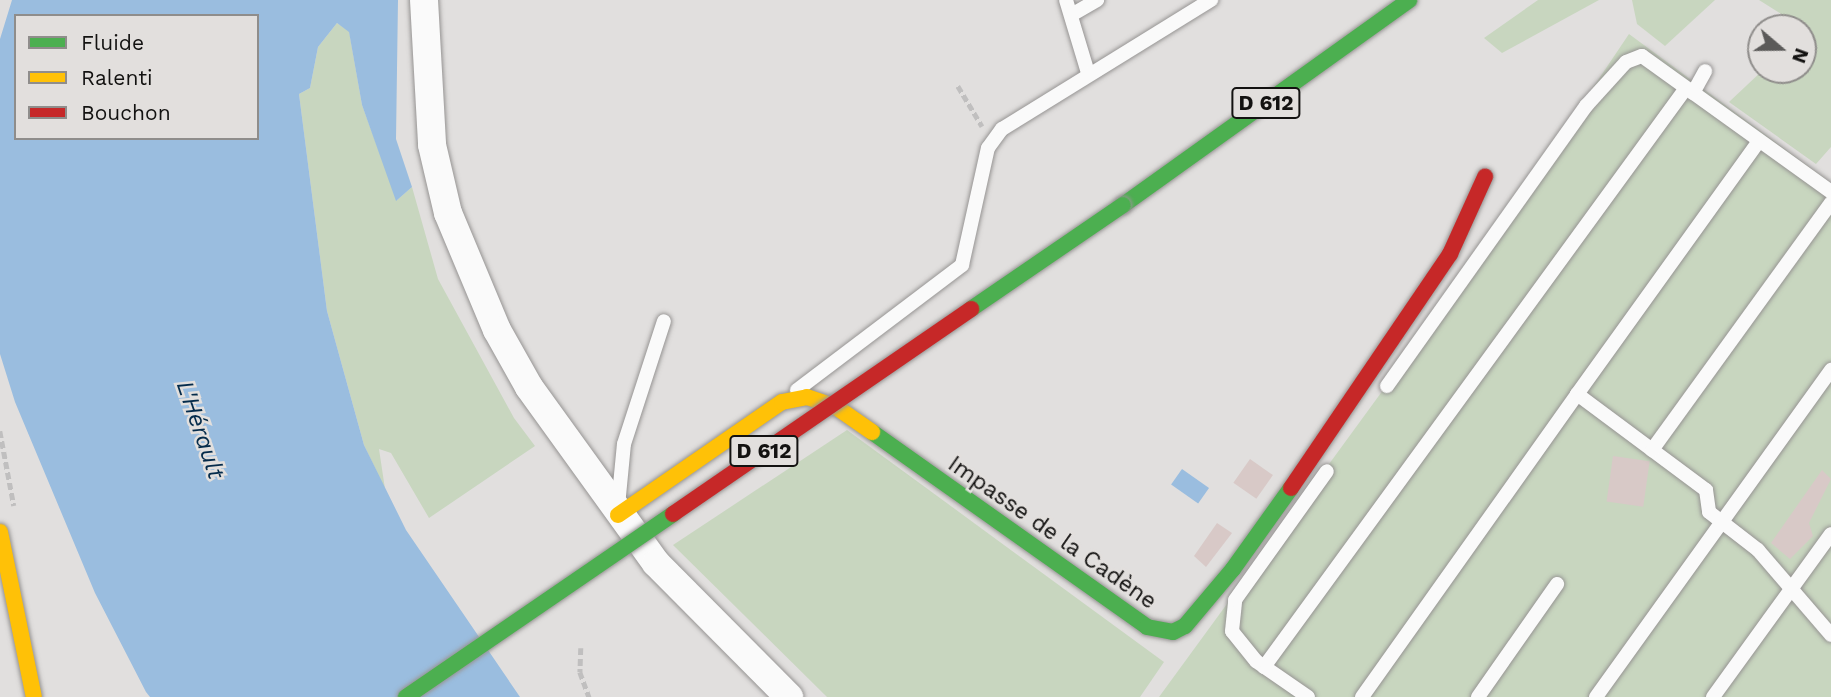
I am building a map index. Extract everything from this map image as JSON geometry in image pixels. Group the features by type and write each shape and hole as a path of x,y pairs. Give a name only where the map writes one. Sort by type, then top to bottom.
{"main road":[{"name":"D 612","path":"406,697 1123,205 1409,0"},
{"name":"Impasse de la Cadène","path":"782,402 807,397 835,407 1147,627 1173,632 1185,626 1233,569 1378,366 1450,254 1485,177"},
{"path":"618,515 782,402"},
{"path":"0,532 34,697"}],"street":[{"path":"424,0 432,145 448,213 467,265 528,387 618,515 698,610 789,697"}],"lane":[{"path":"1066,0 1073,14 1088,73"},
{"path":"1073,14 1097,0"},
{"path":"782,402 962,265 988,148 1002,129 1088,73 1211,0"},
{"path":"1379,398 1586,106 1626,62 1642,56 1831,192"},
{"path":"1264,667 1689,90 1706,71"},
{"path":"1362,697 1759,141"},
{"path":"1652,450 1831,204"},
{"path":"618,515 624,444 664,321"},
{"path":"1596,697 1831,370"},
{"path":"1577,394 1706,490 1709,512 1758,550 1831,635"},
{"path":"1308,697 1264,667 1231,631 1235,600 1339,454"},
{"path":"1713,697 1831,534"},
{"path":"1478,697 1557,584"}],"path":[{"path":"958,86 994,140"},
{"path":"581,648 579,672 589,697"}],"green space":[{"path":"1538,0 1599,0 1502,53 1484,38"},
{"path":"1632,0 1715,0 1665,46 1637,24"},
{"path":"1759,0 1831,0 1831,147 1816,164 1729,102 1748,84 1817,84 1817,14 1781,14"},
{"path":"337,23 349,31 362,105 397,200 412,187 438,279 514,418 535,446 429,518 391,453 379,449 385,489 364,445 327,311 299,94 310,88 318,47"},
{"path":"1629,34 1831,183 1831,697 1159,697 1459,286"},
{"path":"847,430 1164,662 1140,697 827,697 673,545"}],"water":[{"name":"L'Hérault","path":"12,0 398,0 396,139 412,187 396,201 362,105 349,32 337,23 318,47 310,88 299,94 327,311 364,445 406,530 520,697 150,697 95,593 15,402 0,354 0,39"},
{"path":"1182,469 1209,488 1198,503 1171,485"}],"building":[{"path":"1613,456 1650,461 1643,507 1607,502"},
{"path":"1250,459 1273,475 1256,499 1233,483"},
{"path":"1822,470 1831,479 1809,523 1813,536 1790,559 1771,543"},
{"path":"1217,523 1232,533 1206,567 1194,556"}],"traffic: fast":[{"path":"1123,205 1409,0"},
{"path":"971,309 1123,205"},
{"path":"872,432 1147,627 1173,632 1185,626 1233,569 1291,488"},
{"path":"406,697 673,514"}],"traffic: slow":[{"path":"618,515 782,402 807,397 836,407 872,432"},
{"path":"0,532 34,697"}],"traffic: jam":[{"path":"1291,488 1450,254 1485,177"},
{"path":"673,514 971,309"}]}
